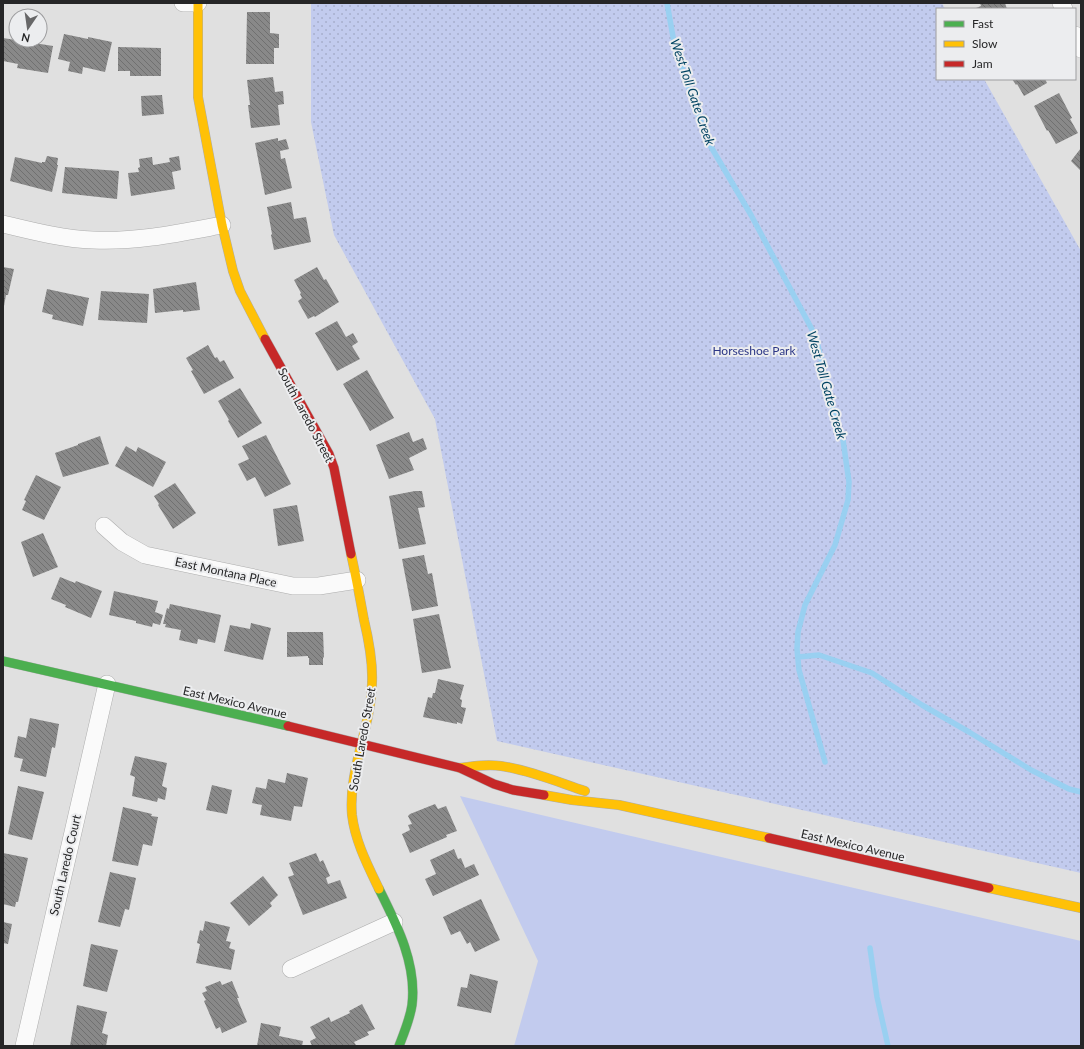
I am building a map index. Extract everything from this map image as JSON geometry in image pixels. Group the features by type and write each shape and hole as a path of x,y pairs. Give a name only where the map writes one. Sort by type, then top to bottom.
{"street":[{"path":"183,3 198,3"},
{"name":"South Laredo Street","path":"198,3 198,96 222,225 233,271 240,291 329,454 334,468 357,580 369,643 372,669 371,697 352,793 352,814 363,855 409,958 413,982 412,1005 399,1046"},
{"path":"1076,37 1081,49"},
{"path":"3,224 91,240 155,238 222,225"},
{"name":"East Montana Place","path":"104,526 122,542 145,555 153,557 293,586 319,586 357,580"},
{"name":"East Mexico Avenue","path":"3,661 460,768 494,784 513,790 572,800 619,805 1081,908"},
{"name":"South Laredo Court","path":"24,1046 106,684"},
{"name":"East Mexico Avenue","path":"460,768 489,765 512,769 579,789 619,805"},
{"path":"291,969 394,922"}],"green space":[{"name":"Horseshoe Park","path":"311,3 942,3 944,8 936,8 936,80 985,80 1081,251 1081,873 497,741 435,419 334,235 311,122"},
{"path":"460,796 1081,941 1081,1046 514,1046 538,961"}],"building":[{"path":"980,3 1005,3 1007,8 976,8 981,6"},
{"path":"247,12 270,12 270,33 279,34 279,48 274,48 274,64 246,64"},
{"path":"64,34 112,42 105,72 83,67 82,74 68,71 70,62 58,59"},
{"path":"3,38 8,39 8,48 48,48 48,45 53,46 48,73 17,68 18,64 3,61"},
{"path":"118,47 161,48 161,76 130,76 130,71 118,71"},
{"path":"273,77 275,92 283,91 284,104 278,105 280,125 251,128 247,80"},
{"path":"1013,80 1046,80 1047,83 1024,96 1017,84 1016,85"},
{"path":"1059,93 1072,118 1070,119 1078,133 1056,144 1048,130 1047,131 1034,106"},
{"path":"162,95 164,114 142,116 141,96"},
{"path":"278,138 278,141 286,139 289,149 280,151 281,159 285,158 292,188 265,195 255,143"},
{"path":"1081,148 1081,171 1071,161"},
{"path":"47,156 58,158 58,165 52,192 10,181 15,157 42,163 45,162"},
{"path":"179,156 181,170 172,172 175,189 131,196 128,173 139,172 139,159 152,157 153,165 170,162 169,158"},
{"path":"65,167 119,171 117,199 62,193"},
{"path":"291,202 294,219 306,217 311,242 274,250 267,207"},
{"path":"3,267 14,269 4,306"},
{"path":"317,267 324,280 326,279 339,302 315,317 314,316 308,319 298,301 302,298 294,280"},
{"path":"196,282 200,310 155,313 153,289"},
{"path":"47,289 89,298 83,326 52,319 53,315 42,312"},
{"path":"101,291 149,294 147,323 98,320"},
{"path":"337,321 346,337 353,333 358,342 352,346 360,359 337,371 315,333"},
{"path":"208,345 215,358 217,357 220,362 224,360 234,378 204,394 191,371 193,370 186,358"},
{"path":"367,370 394,418 370,431 343,384"},
{"path":"240,388 262,423 238,438 218,401"},
{"path":"409,432 413,442 423,438 427,449 409,458 414,470 389,479 376,445"},
{"path":"266,435 291,484 265,497 255,477 247,481 238,464 249,459 242,446"},
{"path":"100,436 109,464 63,477 55,453"},
{"path":"126,446 136,452 138,447 166,462 153,487 115,466"},
{"path":"36,475 61,487 44,520 22,510 26,501 24,500"},
{"path":"175,483 196,513 173,529 154,496"},
{"path":"422,491 425,507 418,508 426,544 399,549 389,496"},
{"path":"297,505 304,541 278,546 273,509"},
{"path":"43,533 58,567 33,577 21,542"},
{"path":"424,555 428,574 432,573 438,606 412,611 402,559"},
{"path":"60,577 75,583 76,581 102,591 91,618 65,607 66,605 51,599"},
{"path":"114,591 158,601 155,612 163,615 160,625 153,623 152,627 136,623 136,621 109,615"},
{"path":"170,604 221,615 215,643 198,639 197,644 179,640 181,630 165,627 166,624 163,624 167,608 169,609"},
{"path":"439,614 451,668 422,673 413,619"},
{"path":"251,623 271,628 263,660 224,651 230,625 250,629"},
{"path":"287,632 323,632 323,665 309,665 308,656 287,657"},
{"path":"438,679 464,685 460,699 462,700 461,707 466,708 462,724 423,717 428,697 432,698 433,693 435,693"},
{"path":"30,718 59,724 55,748 52,747 46,777 20,771 23,759 14,757 18,736 26,738"},
{"path":"135,756 167,763 162,786 167,788 165,800 158,798 157,802 132,796 135,777 130,775"},
{"path":"287,773 308,778 302,807 294,806 291,821 260,815 262,805 252,803 256,787 266,789 268,779 285,783"},
{"path":"212,785 232,790 227,814 206,810"},
{"path":"18,786 44,792 32,840 8,834"},
{"path":"435,804 438,809 446,806 457,831 410,853 402,834 410,830 408,825 412,824 408,816"},
{"path":"123,807 152,814 151,816 158,817 152,846 143,844 138,866 112,861"},
{"path":"454,849 458,859 461,858 465,868 474,864 479,875 433,896 425,879 436,874 430,860"},
{"path":"3,853 28,858 18,902 16,902 15,907 3,904"},
{"path":"316,853 320,862 323,860 330,876 326,878 328,884 340,880 347,898 303,915 288,877 294,875 289,863"},
{"path":"110,872 136,878 129,910 125,909 120,927 98,922"},
{"path":"263,876 278,895 270,903 272,906 249,926 230,903"},
{"path":"481,899 500,940 475,952 470,942 467,944 460,931 451,935 443,917"},
{"path":"205,921 230,927 226,941 231,942 229,948 235,950 231,970 196,963 200,944 197,943 200,930 203,931"},
{"path":"3,922 12,924 8,944 3,943"},
{"path":"91,944 118,950 107,992 83,986"},
{"path":"470,974 498,981 491,1013 457,1006 461,987 467,988"},
{"path":"220,981 222,985 232,981 247,1022 222,1033 220,1027 216,1029 202,993 207,991 205,987"},
{"path":"362,1004 375,1029 367,1032 369,1035 354,1042 356,1045 354,1046 312,1046 310,1041 316,1038 310,1027 329,1017 331,1022 350,1013 349,1011"},
{"path":"77,1005 107,1012 102,1033 108,1035 106,1046 70,1046"},
{"path":"261,1023 281,1027 279,1036 303,1041 302,1046 257,1046"}],"waterway":[{"name":"West Toll Gate Creek","path":"667,3 675,48 707,140 751,215 816,337 832,407 843,440 849,482 848,500 835,545 805,605 798,632 797,649 799,670 825,762"},
{"path":"798,657 819,655 872,673 922,705 1031,770 1069,789 1081,792"},
{"name":"West Toll Gate Creek","path":"870,948 877,997 888,1046"}],"traffic: fast":[{"path":"3,661 288,726"},
{"path":"379,889 404,945 409,960 413,990 412,1005 399,1046"}],"traffic: slow":[{"path":"198,3 198,97 222,225 233,271 240,291 265,339"},
{"path":"351,554 369,644 372,675 371,700 353,782 352,815 359,844 379,889"},
{"path":"460,768 491,765 512,768 585,791"},
{"path":"544,795 572,800 619,805 769,838"},
{"path":"989,888 1081,908"}],"traffic: jam":[{"path":"265,339 329,454 334,468 351,554"},
{"path":"288,726 460,768 494,784 513,790 544,795"},
{"path":"769,838 989,888"}]}
